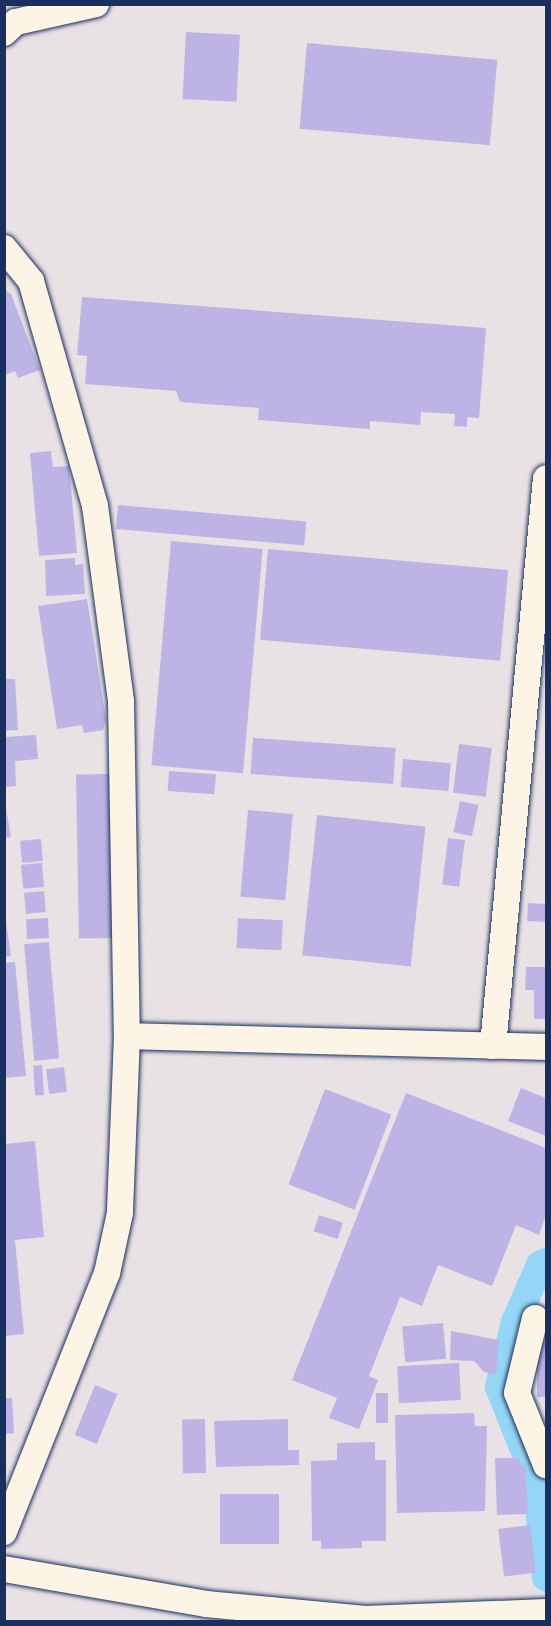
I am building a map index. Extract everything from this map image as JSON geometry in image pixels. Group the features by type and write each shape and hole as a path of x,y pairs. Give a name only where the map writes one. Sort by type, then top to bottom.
{"street":[{"path":"4,33 16,22 96,4"},
{"path":"4,248 31,281 95,506 120,701 127,1036 120,1213 107,1273 4,1532"},
{"path":"493,1046 546,478"},
{"path":"127,1036 546,1047"},
{"path":"542,1310 517,1394 546,1465"},
{"path":"4,1569 207,1604 365,1619 546,1612"}],"building":[{"path":"186,32 240,35 236,102 182,99"},
{"path":"307,43 497,60 490,145 300,129"},
{"path":"5,290 11,294 40,370 18,378 15,371 5,375"},
{"path":"82,297 486,328 479,418 467,417 467,427 454,426 455,414 421,412 420,425 370,421 370,429 258,420 259,408 180,402 176,391 85,384 87,356 77,355"},
{"path":"51,451 53,467 69,466 77,553 39,556 30,453"},
{"path":"118,505 306,521 304,545 116,529"},
{"path":"171,541 263,549 243,773 151,765"},
{"path":"268,549 508,570 500,661 260,640"},
{"path":"75,558 75,565 83,564 85,594 46,596 45,560"},
{"path":"87,599 106,719 103,730 84,733 82,725 57,729 38,606"},
{"path":"4,679 15,679 18,730 4,731"},
{"path":"36,735 38,759 15,761 16,786 4,787 4,737"},
{"path":"253,738 396,748 393,784 250,774"},
{"path":"459,744 492,748 486,797 453,793"},
{"path":"403,759 451,763 448,791 401,787"},
{"path":"169,771 216,774 214,794 168,791"},
{"path":"111,774 114,938 79,939 76,775"},
{"path":"4,797 11,837 4,838"},
{"path":"460,801 479,805 472,836 453,832"},
{"path":"248,810 293,814 285,901 240,897"},
{"path":"317,815 425,826 411,967 302,955"},
{"path":"448,838 465,840 459,887 442,885"},
{"path":"41,839 43,861 22,863 20,841"},
{"path":"42,863 44,887 23,889 21,865"},
{"path":"44,891 46,912 26,914 24,893"},
{"path":"528,903 546,904 545,922 527,921"},
{"path":"4,907 11,956 4,957"},
{"path":"48,918 49,938 27,939 26,919"},
{"path":"238,918 283,920 281,950 236,948"},
{"path":"49,942 59,1059 34,1061 24,944"},
{"path":"15,962 26,1076 4,1078 4,963"},
{"path":"526,967 546,967 546,1019 534,1019 534,990 525,990"},
{"path":"42,1065 44,1095 35,1096 33,1066"},
{"path":"64,1067 67,1092 49,1094 46,1069"},
{"path":"521,1088 546,1098 546,1136 508,1121"},
{"path":"325,1089 391,1114 355,1210 288,1184"},
{"path":"406,1093 546,1148 546,1215 539,1235 516,1225 492,1286 438,1265 422,1306 400,1297 369,1376 378,1380 359,1429 329,1418 337,1398 292,1380"},
{"path":"35,1141 44,1237 15,1240 24,1334 4,1336 4,1144"},
{"path":"319,1215 343,1223 338,1239 314,1231"},
{"path":"443,1323 446,1359 405,1362 402,1327"},
{"path":"451,1331 499,1340 496,1375 484,1372 474,1361 450,1360"},
{"path":"537,1341 546,1341 546,1397 537,1397"},
{"path":"459,1363 461,1400 399,1403 397,1366"},
{"path":"95,1385 117,1394 97,1444 75,1435"},
{"path":"376,1393 388,1393 388,1423 376,1423"},
{"path":"4,1398 12,1398 14,1433 4,1434"},
{"path":"474,1413 475,1426 487,1426 485,1511 397,1513 395,1415"},
{"path":"182,1419 205,1419 206,1473 183,1473"},
{"path":"288,1419 288,1450 299,1450 299,1465 216,1467 214,1421"},
{"path":"375,1442 375,1460 386,1460 386,1541 362,1541 362,1548 321,1549 321,1541 312,1541 311,1461 337,1460 337,1443"},
{"path":"495,1458 519,1458 520,1465 525,1465 528,1514 497,1515"},
{"path":"220,1494 279,1494 279,1544 220,1544"},
{"path":"530,1525 536,1573 504,1577 498,1529"}],"waterway":[{"path":"546,1262 540,1265 515,1322 499,1387 536,1480 546,1577"}]}
